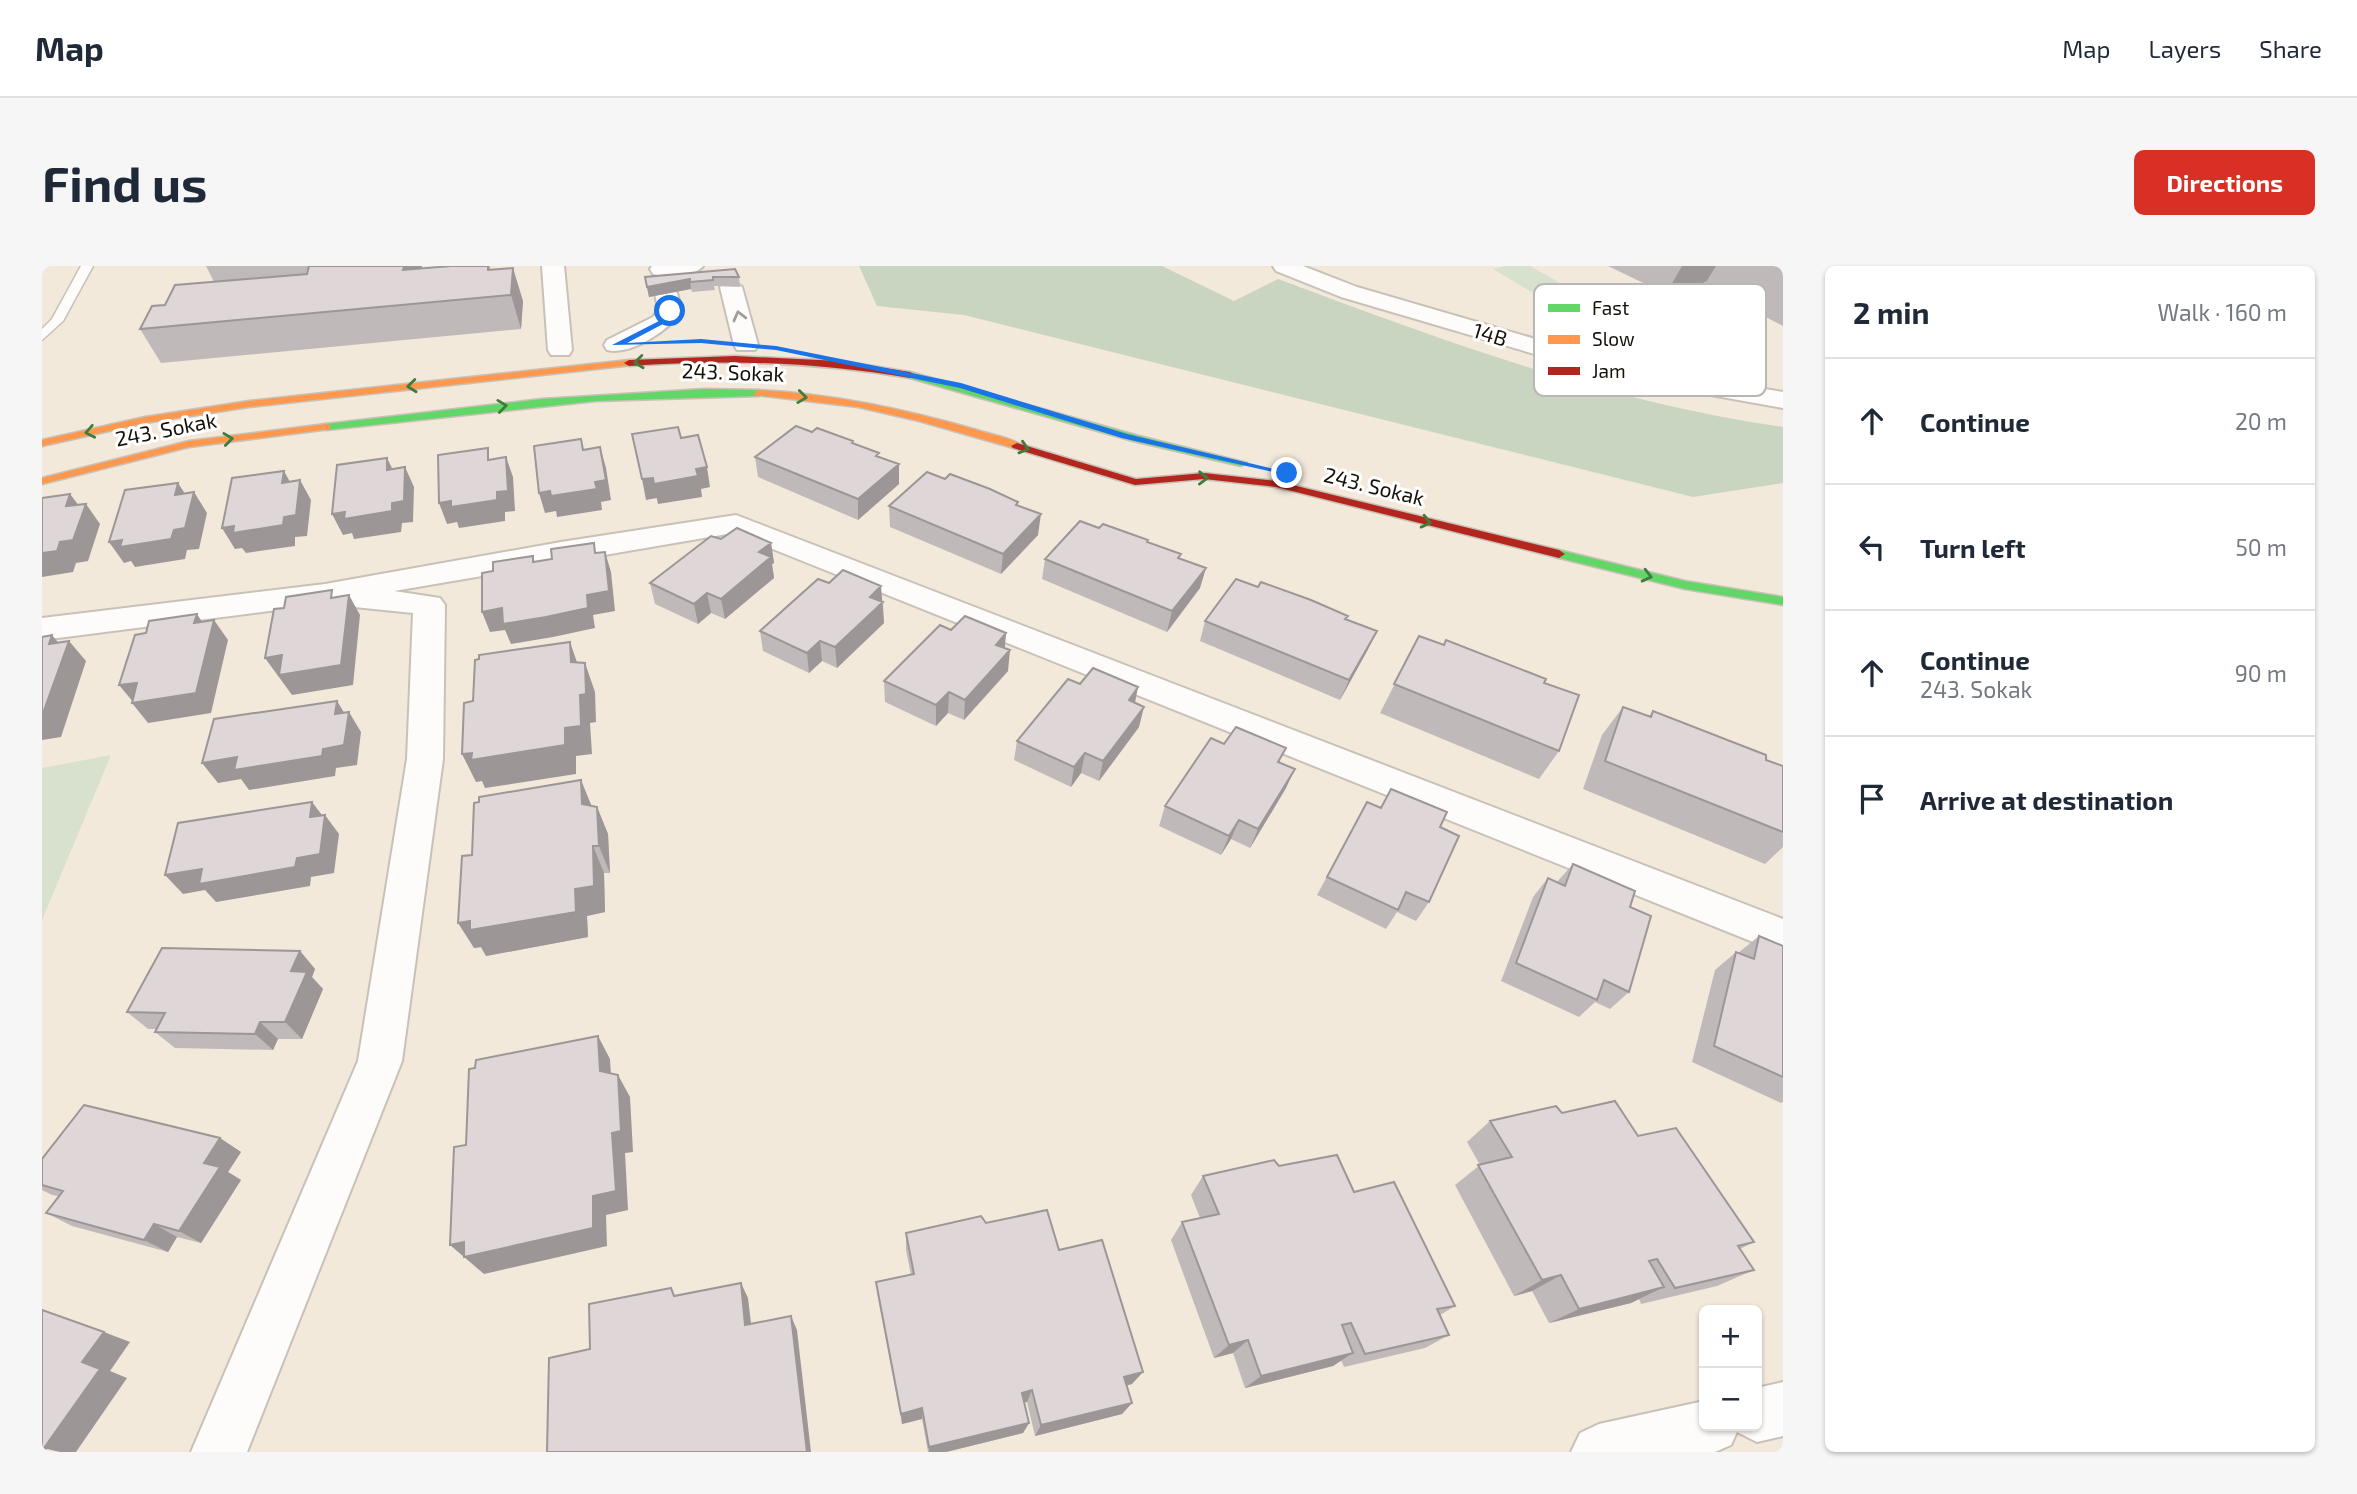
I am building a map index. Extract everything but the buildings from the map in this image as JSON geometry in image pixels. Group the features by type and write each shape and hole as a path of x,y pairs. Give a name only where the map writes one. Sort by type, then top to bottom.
{"street":[{"path":"553,266 561,350"},
{"path":"607,346 661,322 670,311 663,278 692,266"},
{"name":"14B","path":"1284,266 1349,292 1534,346"},
{"path":"729,277 746,345"},
{"path":"712,342 776,348 842,364"},
{"path":"607,346 652,344"},
{"name":"243. Sokak","path":"42,443 160,418 329,394 649,361 724,357 842,364 961,386 1125,436 1592,545"},
{"name":"243. Sokak","path":"42,481 189,444 559,399 689,391 772,393 847,402 926,418 1135,482 1204,477 1276,484 1685,586 1783,601"},
{"name":"14B","path":"1760,396 1783,400"},
{"path":"42,629 325,594 561,551 736,524 1783,937"},
{"path":"325,594 429,605 474,568"},
{"path":"219,1452 380,1061 425,760 429,605"},
{"path":"1762,1414 1783,1409"},
{"path":"1599,1452 1699,1429"}],"lane":[{"path":"42,336 57,321 87,266"}],"green space":[{"path":"859,266 1162,266 1234,301 1278,279 1402,325 1534,369 1534,396 1630,396 1718,416 1783,427 1783,483 1693,497 964,315 877,306"},
{"path":"1530,266 1562,284 1534,284 1534,294 1493,269"},
{"path":"111,755 42,920 42,768"}],"traffic: fast":[{"path":"910,375 1137,439 1241,463"},
{"path":"326,427 596,398 650,394 759,393"},
{"path":"1559,554 1685,585 1783,601"}],"traffic: slow":[{"path":"42,443 145,420 249,404 629,363"},
{"path":"759,393 825,398 890,410 1017,446"},
{"path":"42,481 189,444 326,427"}],"traffic: jam":[{"path":"629,363 770,359 840,364 910,375"},
{"path":"1017,446 1135,482 1204,476 1276,484 1559,554"}],"route":[{"path":"670,311 661,322 616,345 701,341 776,348 842,364 906,373 961,386 1125,436 1287,473"}]}
